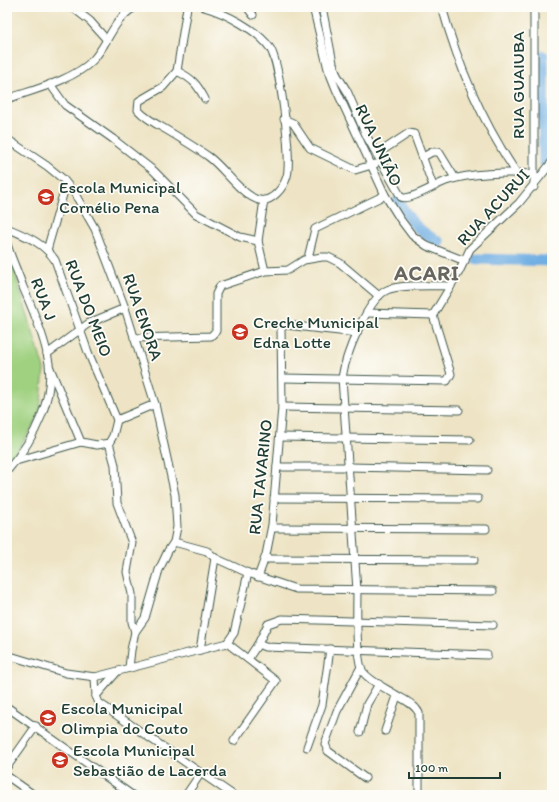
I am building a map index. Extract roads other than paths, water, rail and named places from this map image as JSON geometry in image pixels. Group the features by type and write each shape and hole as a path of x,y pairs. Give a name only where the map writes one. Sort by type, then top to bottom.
{"street":[{"path":"72,7 90,21 106,40"},
{"path":"7,99 50,84 86,66 100,52 106,40 126,13 134,7"},
{"path":"186,7 177,71 163,87 139,101 138,110 209,157 249,195 264,200 272,197 278,191 287,176 288,169 284,119 276,62 269,47 236,21 218,11 204,7"},
{"path":"247,7 253,15"},
{"name":"RUA UNIÃO","path":"313,7 319,34 334,82 385,195 400,219 419,241 427,246 465,261"},
{"path":"322,7 333,63 337,75 347,91 377,154 403,198 408,198 454,178 516,172 532,174"},
{"path":"442,7 454,45 483,114 501,151 516,172"},
{"name":"RUA GUAIUBA","path":"534,7 532,174 534,187"},
{"path":"315,17 324,16"},
{"path":"319,34 327,32"},
{"path":"177,71 190,77 198,86 205,99"},
{"path":"50,84 65,105 113,139 154,171 196,214 240,237 258,241"},
{"path":"284,119 293,123 307,145 314,150 333,157 355,170 372,166 381,161"},
{"path":"377,154 412,133 415,136 434,186"},
{"path":"7,139 7,144"},
{"name":"RUA ENORA","path":"7,139 58,175 75,194 95,229 124,308 155,404 176,504 177,527 174,542"},
{"path":"423,157 432,152 439,152 454,178"},
{"name":"RUA ACURUI","path":"433,315 451,286 470,249 519,203 534,187 552,162"},
{"path":"47,250 66,184"},
{"path":"308,258 315,229 385,195"},
{"path":"264,200 258,241 265,271"},
{"name":"RUA DO MEIO","path":"7,228 27,237 47,250 58,265 80,328 117,420"},
{"name":"RUA J","path":"7,244 48,354 49,366 48,391 40,419 16,461 7,471"},
{"path":"134,338 209,336 214,334 217,327 217,289 226,284 265,271 288,270 308,258 322,257 334,260 355,274 379,296"},
{"path":"419,795 419,713 413,705 366,675 361,667 356,620 357,590 342,378 345,360 357,333 367,313 379,296 393,288 451,286"},
{"path":"48,354 80,328 124,308"},
{"path":"282,378 342,378 444,382 449,380 451,374 433,315 367,313"},
{"name":"RUA TAVARINO","path":"258,577 265,559 272,528 282,407 280,329 282,325 357,333"},
{"name":"RUA J","path":"49,366 81,442"},
{"path":"135,632 132,622 132,594 127,572 132,543 117,503 115,465 109,443 113,436 117,420 155,404"},
{"path":"282,407 459,410"},
{"path":"280,437 470,440"},
{"path":"16,461 81,442 97,445 109,443"},
{"path":"277,467 349,466 487,470"},
{"path":"274,498 478,499"},
{"path":"272,528 486,530"},
{"path":"129,668 135,632 145,618 162,562 174,542 207,551 215,558 248,573 296,589 492,590"},
{"path":"200,650 215,558"},
{"path":"265,559 474,560"},
{"path":"7,655 66,673 95,677 116,673 129,668 227,643 234,633 248,573"},
{"path":"248,659 258,644 268,624 277,619 493,625"},
{"path":"227,643 276,682 234,741"},
{"path":"258,644 265,647 487,655"},
{"path":"307,747 322,705 330,649"},
{"path":"361,667 337,710 325,744 328,751 365,778"},
{"path":"96,696 116,673"},
{"path":"95,677 96,696 103,706 233,795"},
{"path":"360,732 365,710 379,684"},
{"path":"385,731 397,696"},
{"path":"7,707 132,795"},
{"path":"7,767 36,726"},
{"path":"186,795 201,773"},
{"path":"7,776 34,795"}],"waterway":[{"path":"543,56 544,161"},
{"path":"398,201 415,225 425,234 439,242"},
{"path":"477,259 552,261"}],"place":[{"name":"Escola Municipal Cornélio Pena","path":"46,197"},
{"name":"Creche Municipal Edna Lotte","path":"240,332"},
{"name":"Escola Municipal Olimpia do Couto","path":"48,718"},
{"name":"Escola Municipal Sebastião de Lacerda","path":"60,760"}],"district":[{"name":"ACARI","path":"427,273"}]}
